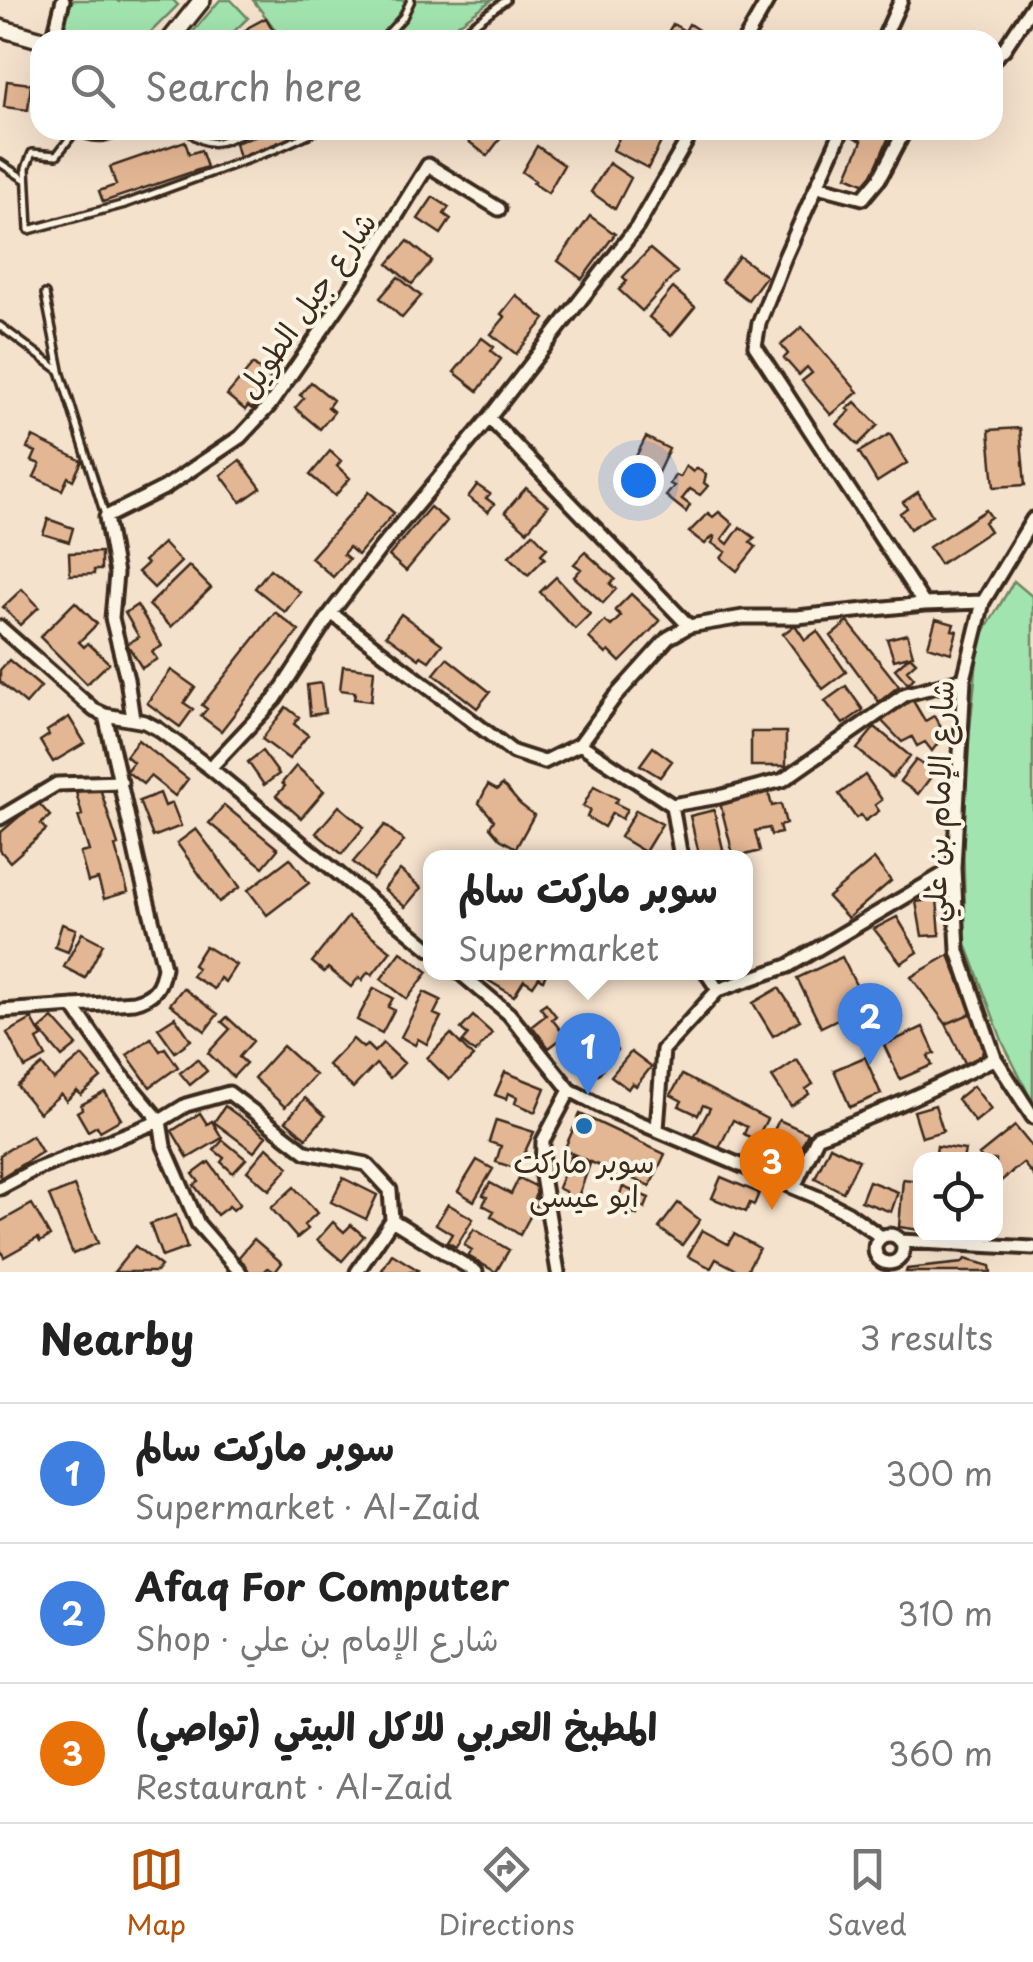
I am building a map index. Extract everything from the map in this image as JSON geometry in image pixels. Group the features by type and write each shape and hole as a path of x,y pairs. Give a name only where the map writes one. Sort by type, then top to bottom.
{"street":[{"path":"55,30 62,0"},
{"path":"178,30 202,0"},
{"path":"751,30 768,0"},
{"path":"888,30 901,0"},
{"path":"1003,50 1033,4"},
{"path":"0,28 30,37"},
{"path":"210,768 275,699 379,550 489,418 636,227 687,140"},
{"path":"838,140 759,323 755,346 924,604"},
{"path":"817,186 863,198 879,179 900,140"},
{"name":"شارع جبل الطويل","path":"106,518 164,488 240,437 269,406 354,284 428,165 499,209"},
{"path":"489,418 688,626"},
{"path":"106,518 116,574 112,618 133,719"},
{"name":"شارع الإمام بن علي","path":"1033,519 983,602 964,679 954,868 958,951 995,1058 1033,1117"},
{"path":"332,614 513,752 544,762 580,744 614,698 668,638 688,626 742,617 798,617 983,602"},
{"path":"0,628 94,710 158,729 423,943"},
{"path":"0,649 12,638"},
{"path":"580,744 672,805 719,798 783,780 906,694 964,679"},
{"path":"0,1010 146,999 156,992 162,980 164,967 105,715"},
{"path":"0,818 57,784 121,782"},
{"path":"672,805 680,850"},
{"path":"753,978 788,966 954,868"},
{"path":"469,980 509,1014 570,1090 848,1213 881,1237"},
{"path":"711,980 718,990"},
{"path":"657,1129 663,1050 718,990 747,980"},
{"path":"73,1006 160,1122 164,1146 198,1224 240,1272"},
{"path":"794,1188 818,1136 940,1086 995,1058"},
{"path":"558,1272 542,1176 543,1141 570,1090"},
{"path":"0,1188 32,1171 160,1122 186,1105 229,1093 306,1152 366,1164 390,1190 392,1220 357,1272"},
{"path":"392,1220 476,1272"},
{"path":"901,1241 902,1255 886,1268 875,1254 875,1244 890,1234 901,1241 1033,1248"}],"lane":[{"path":"391,30 411,0"},
{"path":"466,30 506,0"},
{"path":"68,140 57,154 32,153 26,168 28,230 125,204 295,140"},
{"path":"199,140 209,144 225,140"},
{"path":"0,164 26,180"},
{"path":"45,294 60,370 106,518"},
{"path":"0,326 60,370"}],"green space":[{"path":"73,0 173,0 178,5 153,30 63,30"},
{"path":"220,0 231,0 248,18 235,30 194,30"},
{"path":"253,0 492,0 450,30 276,30"},
{"path":"1014,581 1033,597 1033,1103 1003,1043 966,944 962,808 979,640"}],"building":[{"path":"266,18 273,30 246,30"},
{"path":"7,81 30,84 28,110 4,107"},
{"path":"243,140 285,140 239,158 235,143"},
{"path":"467,140 499,140 487,156"},
{"path":"618,140 662,140 648,168 613,150"},
{"path":"888,140 868,185 847,176 862,141"},
{"path":"185,141 189,154 201,150 207,167 103,202 99,191 116,185 110,167"},
{"path":"537,146 564,165 548,193 522,172"},
{"path":"609,163 631,178 615,209 591,192"},
{"path":"433,197 449,207 444,214 451,219 441,234 418,219"},
{"path":"590,216 615,234 582,279 558,261"},
{"path":"408,241 432,261 412,284 388,264"},
{"path":"650,249 677,272 642,311 619,290 627,281 623,277"},
{"path":"739,256 766,276 748,300 721,280"},
{"path":"398,277 421,296 402,318 380,298"},
{"path":"673,288 695,307 671,336 649,317"},
{"path":"516,295 545,319 516,354 491,334"},
{"path":"802,327 858,392 831,415 802,381 812,373 807,367 799,375 784,358 788,354 781,345"},
{"path":"482,338 501,359 478,391 454,372"},
{"path":"253,364 274,382 252,409 248,406 245,410 227,395"},
{"path":"311,382 333,400 328,407 334,412 320,429 295,408"},
{"path":"855,402 878,425 858,445 837,424"},
{"path":"1020,428 1025,485 994,487 989,430"},
{"path":"890,434 907,463 877,482 859,452"},
{"path":"33,437 82,461 73,480 68,477 62,490 34,477 40,464 32,461 36,452 27,448"},
{"path":"646,437 669,449 653,483 628,472"},
{"path":"330,451 341,461 337,466 350,478 335,496 310,475"},
{"path":"240,460 261,488 241,502 221,475"},
{"path":"686,466 706,475 704,483 708,486 700,495 690,489 682,499 690,505 686,512 666,496 674,486 670,484 675,475 680,477"},
{"path":"477,485 490,494 486,498 494,504 488,512 468,497"},
{"path":"526,488 548,506 527,531 505,512"},
{"path":"369,492 394,513 358,555 349,547 343,554 349,559 333,577 311,558"},
{"path":"918,492 932,515 910,529 900,513 907,508 903,502"},
{"path":"430,507 447,521 406,571 389,556"},
{"path":"986,510 991,517 984,522 990,531 940,564 929,547"},
{"path":"719,512 733,524 722,539 728,544 740,527 755,538 750,542 756,547 737,571 721,558 726,552 712,543 715,537 705,544 689,532 708,513 713,517"},
{"path":"48,519 73,528 69,542 43,534"},
{"path":"533,533 547,548 541,554 545,558 528,575 509,556"},
{"path":"163,543 181,562 154,588 138,572"},
{"path":"101,552 101,570 70,575 69,553"},
{"path":"585,552 615,579 610,584 616,589 603,603 574,577 581,569 574,564"},
{"path":"189,566 211,588 171,627 149,605"},
{"path":"270,569 300,592 285,612 255,588"},
{"path":"556,577 590,614 575,629 540,592"},
{"path":"22,589 39,607 20,625 3,607"},
{"path":"631,594 660,621 620,662 589,638 605,621 611,626 621,616 615,610"},
{"path":"75,602 97,624 79,642 84,647 88,643 109,663 87,684 40,637"},
{"path":"137,605 162,646 152,652 157,659 142,668 127,644 139,637 125,613"},
{"path":"275,612 299,631 221,731 201,716 207,709 202,705"},
{"path":"401,614 442,644 429,661 421,656 419,659 386,635"},
{"path":"936,619 954,624 952,630 957,631 951,653 928,646"},
{"path":"848,622 899,686 879,702 831,636"},
{"path":"795,625 805,640 817,631 846,672 823,689 783,634"},
{"path":"907,634 913,655 894,660 887,639"},
{"path":"910,656 916,662 907,670 914,678 908,684 895,669"},
{"path":"447,658 490,692 477,708 434,674"},
{"path":"9,660 41,687 26,704 0,682 0,670"},
{"path":"343,666 374,670 371,701 354,699 355,692 340,690"},
{"path":"171,670 195,687 184,703 193,709 180,727 147,703"},
{"path":"321,683 325,713 310,715 307,685"},
{"path":"846,686 863,710 843,724 825,701"},
{"path":"912,699 925,721 934,716 945,734 932,751 925,742 917,746 912,737 902,742 879,718"},
{"path":"286,707 299,717 294,724 308,735 289,759 262,739"},
{"path":"69,717 85,743 53,762 40,741 49,735 47,731"},
{"path":"875,727 910,756 892,778 857,749"},
{"path":"751,732 786,732 786,766 751,766"},
{"path":"138,740 188,779 175,796 150,776 143,784 126,771 133,762 126,756"},
{"path":"653,747 672,761 660,777 640,765"},
{"path":"262,751 279,774 264,785 248,762"},
{"path":"916,760 934,773 918,794 900,781"},
{"path":"296,766 324,791 301,818 276,796"},
{"path":"865,775 882,800 875,805 879,811 865,821 861,815 856,818 839,794"},
{"path":"99,785 128,892 104,899 98,879 88,882 80,853 89,851 78,816 82,815 76,792"},
{"path":"488,785 497,790 502,785 534,815 516,848 500,839 490,827 494,820 479,803"},
{"path":"594,786 618,799 615,803 627,809 622,819 612,813 604,827 587,817 590,810 583,806"},
{"path":"768,791 772,806 781,804 786,824 779,826 781,833 771,835 769,828 755,831 760,851 732,850 720,803"},
{"path":"160,793 165,806 172,803 181,826 153,837 139,801"},
{"path":"37,801 50,816 41,824 46,830 10,862 0,850 0,833"},
{"path":"224,805 278,849 263,867 209,823"},
{"path":"339,806 364,827 342,854 316,833"},
{"path":"636,810 662,824 646,850 620,837"},
{"path":"714,810 723,850 698,850 690,816"},
{"path":"385,825 404,841 373,879 353,862"},
{"path":"196,829 240,887 219,902 177,843"},
{"path":"290,858 309,883 267,915 248,890"},
{"path":"874,859 891,881 848,918 828,897"},
{"path":"400,870 421,888 405,907 384,889"},
{"path":"937,899 940,935 922,936 916,902"},
{"path":"348,917 391,951 372,975 368,972 362,980 359,977 351,987 328,968 324,972 312,962"},
{"path":"897,917 918,952 901,963 874,929"},
{"path":"62,924 76,929 68,952 55,947"},
{"path":"82,933 103,944 85,978 64,967"},
{"path":"205,946 236,965 225,982 220,978 214,989 192,976 197,968 193,965"},
{"path":"401,952 423,968 423,978 407,999 381,979"},
{"path":"949,955 972,1013 946,1024 911,977"},
{"path":"842,957 862,997 850,1002 854,1011 821,1027 797,978"},
{"path":"488,980 524,980 514,996"},
{"path":"183,988 218,1014 205,1031 170,1004"},
{"path":"374,988 393,998 388,1007 394,1010 382,1033 357,1020"},
{"path":"779,988 800,1020 773,1036 753,1003"},
{"path":"424,992 441,1000 434,1014 441,1017 427,1044 418,1039 415,1045 401,1037"},
{"path":"546,1003 565,1036 549,1048 532,1026 546,1015 540,1007"},
{"path":"972,1013 984,1044 982,1055 966,1065 946,1024"},
{"path":"473,1016 492,1033 475,1053 462,1042 468,1035 461,1029"},
{"path":"175,1017 191,1040 175,1052 158,1028"},
{"path":"227,1017 253,1041 239,1057 246,1063 233,1077 208,1053 230,1029 222,1022"},
{"path":"53,1018 77,1045 62,1057 39,1030"},
{"path":"32,1019 42,1037 37,1040 46,1057 25,1068 7,1033"},
{"path":"923,1027 935,1053 928,1056 932,1065 900,1079 884,1045"},
{"path":"593,1031 617,1050 598,1075 580,1062 586,1055 579,1049"},
{"path":"451,1034 473,1057 449,1080 427,1058"},
{"path":"151,1038 160,1051 165,1048 178,1067 150,1087 127,1055"},
{"path":"353,1039 374,1052 383,1043 404,1063 390,1078 376,1064 353,1088 328,1065"},
{"path":"283,1046 315,1075 285,1107 254,1078"},
{"path":"631,1052 651,1067 636,1086 632,1083 628,1089 611,1076"},
{"path":"82,1056 101,1078 81,1095 77,1091 66,1101 61,1094 39,1113 17,1086 42,1065 54,1080"},
{"path":"865,1057 881,1094 850,1107 834,1070"},
{"path":"197,1059 207,1071 190,1085 180,1073"},
{"path":"797,1060 813,1084 806,1089 809,1094 791,1106 772,1077"},
{"path":"505,1072 545,1088 535,1112 515,1103 517,1097 508,1093 506,1099 495,1095"},
{"path":"682,1075 767,1119 756,1140 744,1134 747,1127 733,1120 719,1148 695,1136 710,1108 703,1105 698,1115 679,1106 682,1101 671,1095"},
{"path":"973,1086 991,1109 975,1122 957,1099"},
{"path":"105,1092 121,1119 100,1131 97,1126 88,1131 77,1112 81,1105"},
{"path":"305,1098 325,1116 306,1138 286,1121"},
{"path":"935,1105 943,1131 922,1137 914,1111"},
{"path":"225,1106 266,1136 254,1152 214,1122"},
{"path":"200,1113 207,1124 212,1121 222,1138 188,1158 172,1131"},
{"path":"580,1114 665,1154 650,1186 626,1176 623,1181 610,1175 611,1171 564,1150"},
{"path":"496,1120 534,1132 517,1169 496,1162 501,1146 489,1142"},
{"path":"779,1120 808,1133 794,1163 765,1149"},
{"path":"1015,1126 1033,1148 1033,1175 1023,1163 1003,1179 1003,1152 983,1152"},
{"path":"32,1135 42,1152 0,1178 0,1155"},
{"path":"223,1140 246,1159 233,1173 214,1150"},
{"path":"830,1146 859,1160 843,1192 815,1178"},
{"path":"937,1146 965,1150 965,1152 936,1152"},
{"path":"267,1147 289,1167 269,1190 247,1171"},
{"path":"571,1156 590,1164 575,1205 563,1200 566,1192 558,1188"},
{"path":"477,1160 493,1169 474,1201 458,1191"},
{"path":"209,1162 240,1204 233,1210 229,1206 217,1215 194,1185 199,1182 193,1174"},
{"path":"721,1177 759,1193 754,1205 750,1203 746,1212 712,1198"},
{"path":"343,1178 377,1195 366,1219 331,1202"},
{"path":"519,1178 539,1188 534,1198 539,1200 520,1235 491,1216 494,1211 483,1205 487,1197 483,1195 490,1183 511,1194"},
{"path":"903,1179 913,1180 913,1229 899,1227"},
{"path":"869,1181 898,1192 891,1212 861,1201"},
{"path":"74,1186 98,1243 73,1254 49,1196"},
{"path":"294,1187 317,1213 297,1238 271,1208"},
{"path":"623,1187 649,1198 637,1215 615,1205"},
{"path":"678,1203 700,1220 682,1245 659,1228"},
{"path":"32,1204 50,1236 40,1242 38,1238 4,1257 0,1249 0,1222"},
{"path":"448,1204 473,1219 456,1247 447,1242 452,1234 436,1224"},
{"path":"176,1215 187,1248 162,1257 150,1224"},
{"path":"333,1222 344,1232 351,1225 364,1236 342,1261 317,1240"},
{"path":"474,1229 509,1250 496,1272 468,1256 472,1250 464,1245"},
{"path":"702,1230 728,1244 734,1234 759,1248 746,1272 716,1259 711,1268 688,1256"},
{"path":"254,1239 282,1263 275,1272 268,1268 264,1272 249,1272 242,1266 244,1263 238,1258"},
{"path":"135,1246 161,1266 156,1272 114,1272"},
{"path":"392,1254 418,1270 382,1270"},
{"path":"965,1259 990,1266 991,1272 906,1272 962,1263"}],"place":[{"name":"Afaq For Computer","path":"870,1065"},
{"name":"سوبر ماركت سالم","path":"588,1095"},
{"name":"سوبر ماركت ابو عيسی","path":"584,1126"},
{"name":"المطبخ العربي للاكل البيتي (تواصي)","path":"772,1210"}]}
